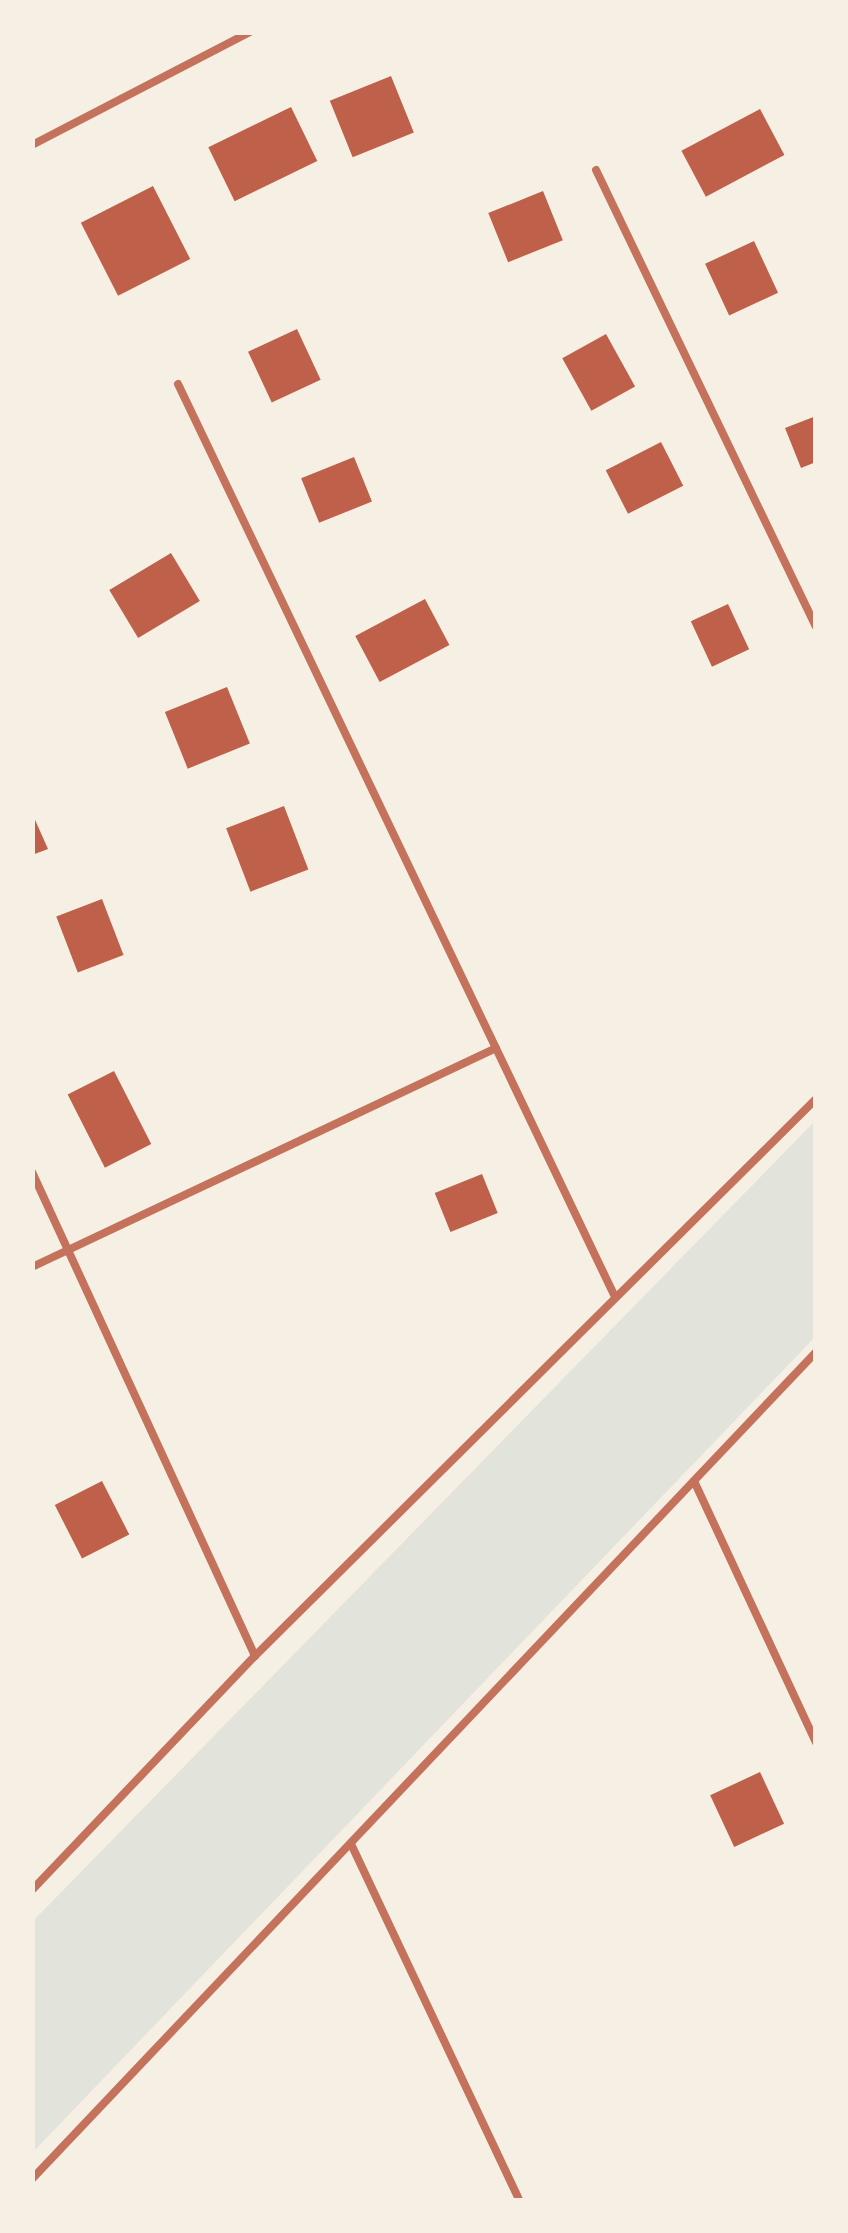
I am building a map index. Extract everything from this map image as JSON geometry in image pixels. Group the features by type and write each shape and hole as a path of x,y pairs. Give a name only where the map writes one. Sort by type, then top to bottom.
{"lane":[{"path":"32,145 250,32"},
{"path":"596,170 816,627"},
{"path":"178,384 615,1297"},
{"path":"32,1267 496,1048"},
{"path":"32,1890 255,1656 816,1099"},
{"path":"32,1172 255,1656"},
{"path":"32,2178 816,1352"},
{"path":"694,1482 816,1742"},
{"path":"352,1844 519,2200"}],"shaded area":[{"path":"815,1121 815,1337 33,2152 33,1921"}],"building":[{"path":"391,76 414,133 353,157 330,101"},
{"path":"291,107 317,161 235,201 208,147"},
{"path":"760,109 784,155 706,197 681,151"},
{"path":"153,186 190,259 118,296 81,223"},
{"path":"543,191 563,240 508,262 488,213"},
{"path":"754,241 778,293 729,315 705,264"},
{"path":"297,329 321,380 272,403 248,352"},
{"path":"606,334 635,386 591,411 562,358"},
{"path":"816,416 816,462 801,468 785,428"},
{"path":"661,442 683,486 628,514 606,470"},
{"path":"354,457 372,502 319,523 301,478"},
{"path":"171,553 200,601 138,638 109,590"},
{"path":"425,599 449,645 380,682 355,636"},
{"path":"728,604 749,649 712,667 691,621"},
{"path":"227,687 250,744 188,769 165,712"},
{"path":"284,806 308,869 250,892 226,828"},
{"path":"32,813 48,849 32,855"},
{"path":"102,899 124,955 78,973 56,917"},
{"path":"114,1071 151,1144 105,1168 68,1095"},
{"path":"482,1174 498,1213 450,1232 435,1193"},
{"path":"102,1481 129,1534 82,1559 55,1505"},
{"path":"760,1772 784,1824 734,1847 710,1795"}]}
